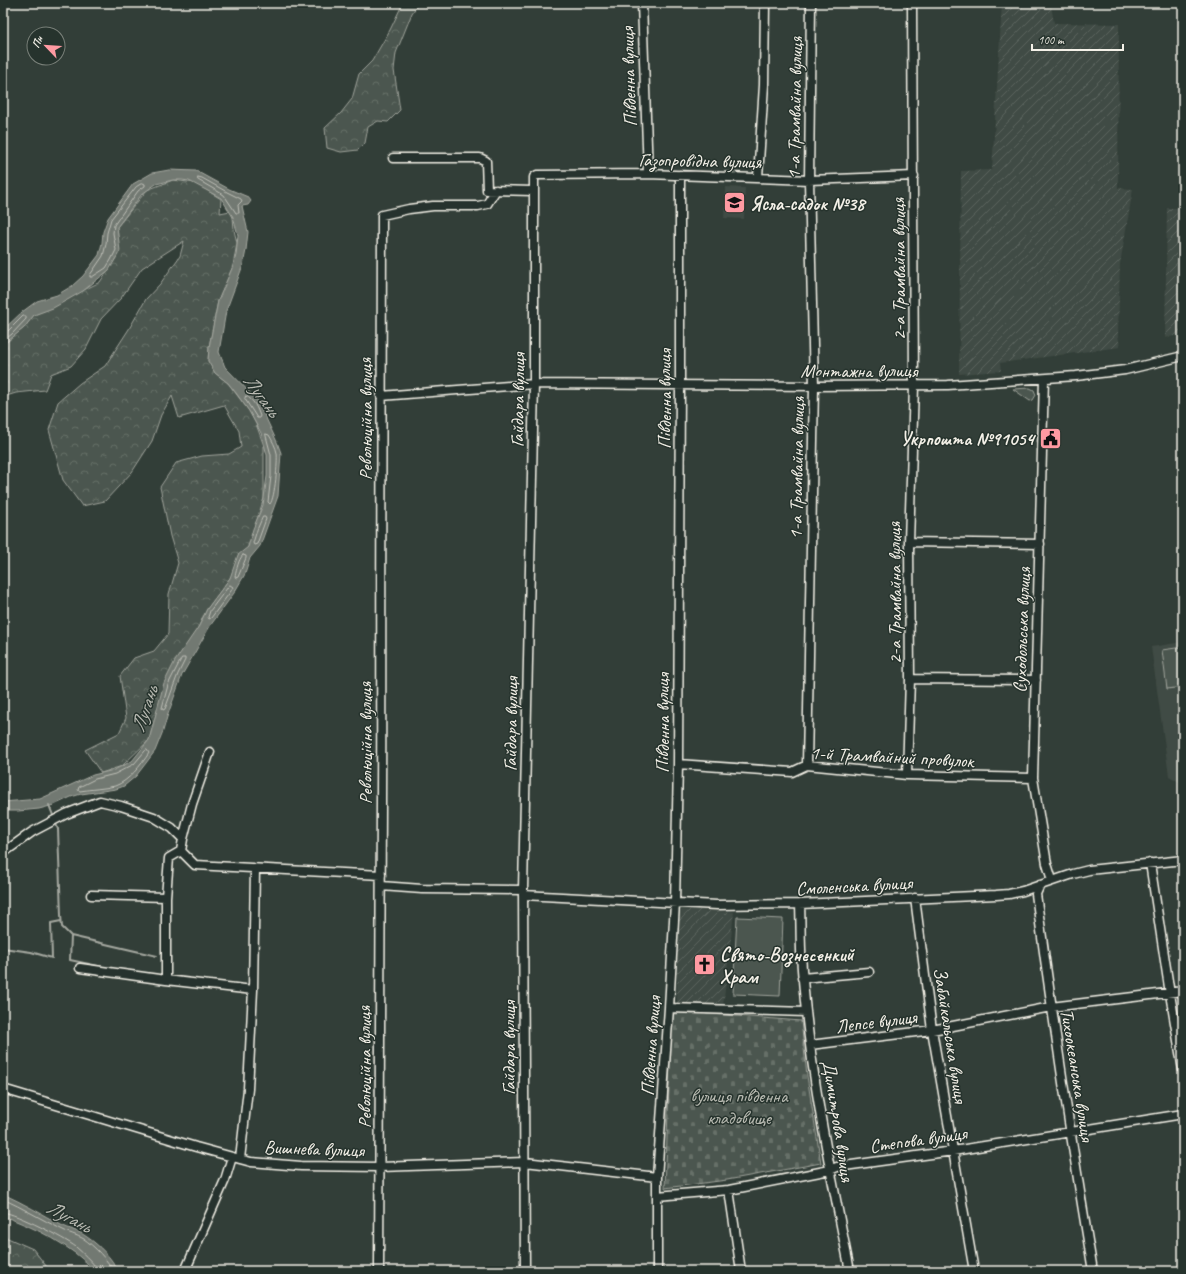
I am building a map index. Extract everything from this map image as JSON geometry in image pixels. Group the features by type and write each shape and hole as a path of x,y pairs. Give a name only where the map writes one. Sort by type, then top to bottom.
{"street":[{"name":"Південна вулиця","path":"642,3 648,174"},
{"path":"758,177 764,85 765,3"},
{"name":"1-а Трамвайна вулиця","path":"807,765 814,386 808,180 811,3"},
{"name":"2-а Трамвайна вулиця","path":"906,775 910,678 909,542 914,386 912,3"},
{"path":"394,158 480,158 486,161 487,190 533,190"},
{"name":"Газопровідна вулиця","path":"534,177 537,175 648,174 808,180 914,176"},
{"name":"Південна вулиця","path":"657,1271 657,1196 675,903 678,764 680,175"},
{"name":"Гайдара вулиця","path":"525,1271 523,892 534,384 534,177"},
{"name":"Революційна вулиця","path":"379,1271 382,215 409,208 433,206 478,206 487,204 496,190"},
{"name":"Монтажна вулиця","path":"381,396 534,384 814,386 948,385 1044,379 1125,370 1183,356"},
{"name":"Суходольська вулиця","path":"1044,379 1033,778 1052,880"},
{"path":"909,542 1040,544"},
{"path":"910,678 1036,680"},
{"path":"166,980 166,897 170,858 181,851 192,804 210,752"},
{"name":"1-й Трамвайний провулок","path":"678,764 792,772 807,765 906,775 1033,778"},
{"path":"3,853 32,832 66,814 100,801 154,817 172,828 183,839"},
{"path":"181,851 195,866 381,876"},
{"name":"Смоленська вулиця","path":"381,886 422,889 523,892 717,905 800,904 1010,894 1089,870 1183,860"},
{"path":"1150,863 1183,1070"},
{"path":"240,1159 248,1089 253,990 255,869"},
{"name":"Тихоокеанська вулиця","path":"1040,885 1036,894 1070,1132 1093,1271"},
{"path":"91,895 166,897"},
{"name":"Забайкальська вулиця","path":"915,898 932,1030 972,1271"},
{"name":"Димитрова вулиця","path":"800,904 802,978 810,1045 830,1170 850,1271"},
{"path":"80,968 253,990"},
{"path":"802,978 869,972"},
{"name":"Лепсе вулиця","path":"810,1045 932,1030 1052,1007 1170,994 1183,991"},
{"path":"669,1008 806,1012"},
{"name":"Вишнева вулиця","path":"3,1089 250,1162 301,1166 380,1167 525,1162 658,1177"},
{"name":"Степова вулиця","path":"657,1196 729,1190 830,1170 837,1166 953,1151 1183,1114"},
{"path":"185,1271 224,1180 232,1157"},
{"path":"729,1190 741,1271"}],"shaded area":[{"path":"1002,3 1044,3 1051,5 1054,23 1119,24 1118,188 1133,189 1120,264 1118,334 1120,347 1000,363 1001,371 959,374 961,171 992,170"},
{"name":"Ясла-садок №38","path":"726,187 745,188 744,219 724,218"},
{"path":"1167,208 1183,208 1183,334 1165,338"},
{"path":"1183,642 1183,784 1169,776 1151,647"},
{"path":"679,909 734,912 723,1007 677,1003 677,974 675,973"}],"green space":[{"path":"403,3 419,3 412,13 396,53 394,70 400,110 388,122 378,121 368,127 365,143 358,150 341,152 327,148 325,128 341,113 352,99 359,74 372,61 390,30"},
{"path":"173,180 195,183 221,199 220,213 230,211 233,217 237,243 233,266 218,301 209,347 208,361 215,373 228,383 249,411 256,424 264,446 264,498 248,547 230,578 207,609 156,714 149,740 122,766 101,773 85,750 119,733 126,718 120,676 134,658 154,651 168,634 169,594 178,563 170,536 160,487 176,463 202,456 229,454 241,447 239,431 224,405 179,418 172,396 161,415 152,441 132,472 105,501 82,506 63,480 49,430 58,402 80,383 105,366 146,299 160,284 180,256 184,241 142,268 121,298 101,319 86,349 71,366 51,374 45,390 16,393 3,397 3,344 24,328 34,315 100,282 116,258 117,227 147,190"},
{"path":"1030,388 1034,390 1036,395 1033,400 1030,401 1013,389"},
{"path":"1183,647 1183,687 1167,689 1162,650"},
{"path":"737,917 783,919 780,996 733,994"},
{"name":"вулиця південна кладовище","path":"672,1011 801,1021 807,1076 821,1163 727,1180 665,1188"},
{"path":"3,1236 33,1249 50,1271 3,1271"}],"water":[{"path":"169,170 196,171 229,189 248,197 251,201 248,205 242,206 248,232 246,250 243,265 226,311 219,352 225,367 258,401 277,442 281,453 278,496 260,546 250,558 245,574 234,593 210,626 182,675 155,751 136,776 124,786 116,789 81,794 54,805 39,809 3,811 3,802 40,799 93,775 114,770 132,761 149,740 164,683 175,661 199,626 207,609 230,578 238,555 248,547 253,529 263,505 267,476 267,455 261,433 249,411 236,393 228,383 215,373 208,361 209,347 218,301 233,266 236,255 238,235 233,217 221,198 189,181 173,180 156,184 142,194 117,227 120,251 109,270 83,291 53,308 34,315 24,328 3,345 3,330 22,312 37,301 57,295 72,286 83,276 99,255 103,232 108,218 133,184 152,173"},
{"path":"3,1194 61,1225 84,1235 105,1252 118,1271 95,1271 64,1245 28,1226 3,1216"}],"waterway":[{"path":"49,805 54,818"},
{"path":"55,822 58,829 62,927 71,936 157,956"},
{"path":"3,948 31,952 52,958 51,923 61,921"},
{"path":"71,936 70,960 103,967"}],"place":[{"name":"Ясла-садок №38","path":"735,203"},
{"name":"Укрпошта №91054","path":"1050,438"},
{"name":"Свято-Вознесенкий Храм","path":"705,965"}],"water label":[{"name":"Лугань","path":"262,395"},
{"name":"Лугань","path":"144,709"},
{"name":"Лугань","path":"69,1216"}]}
